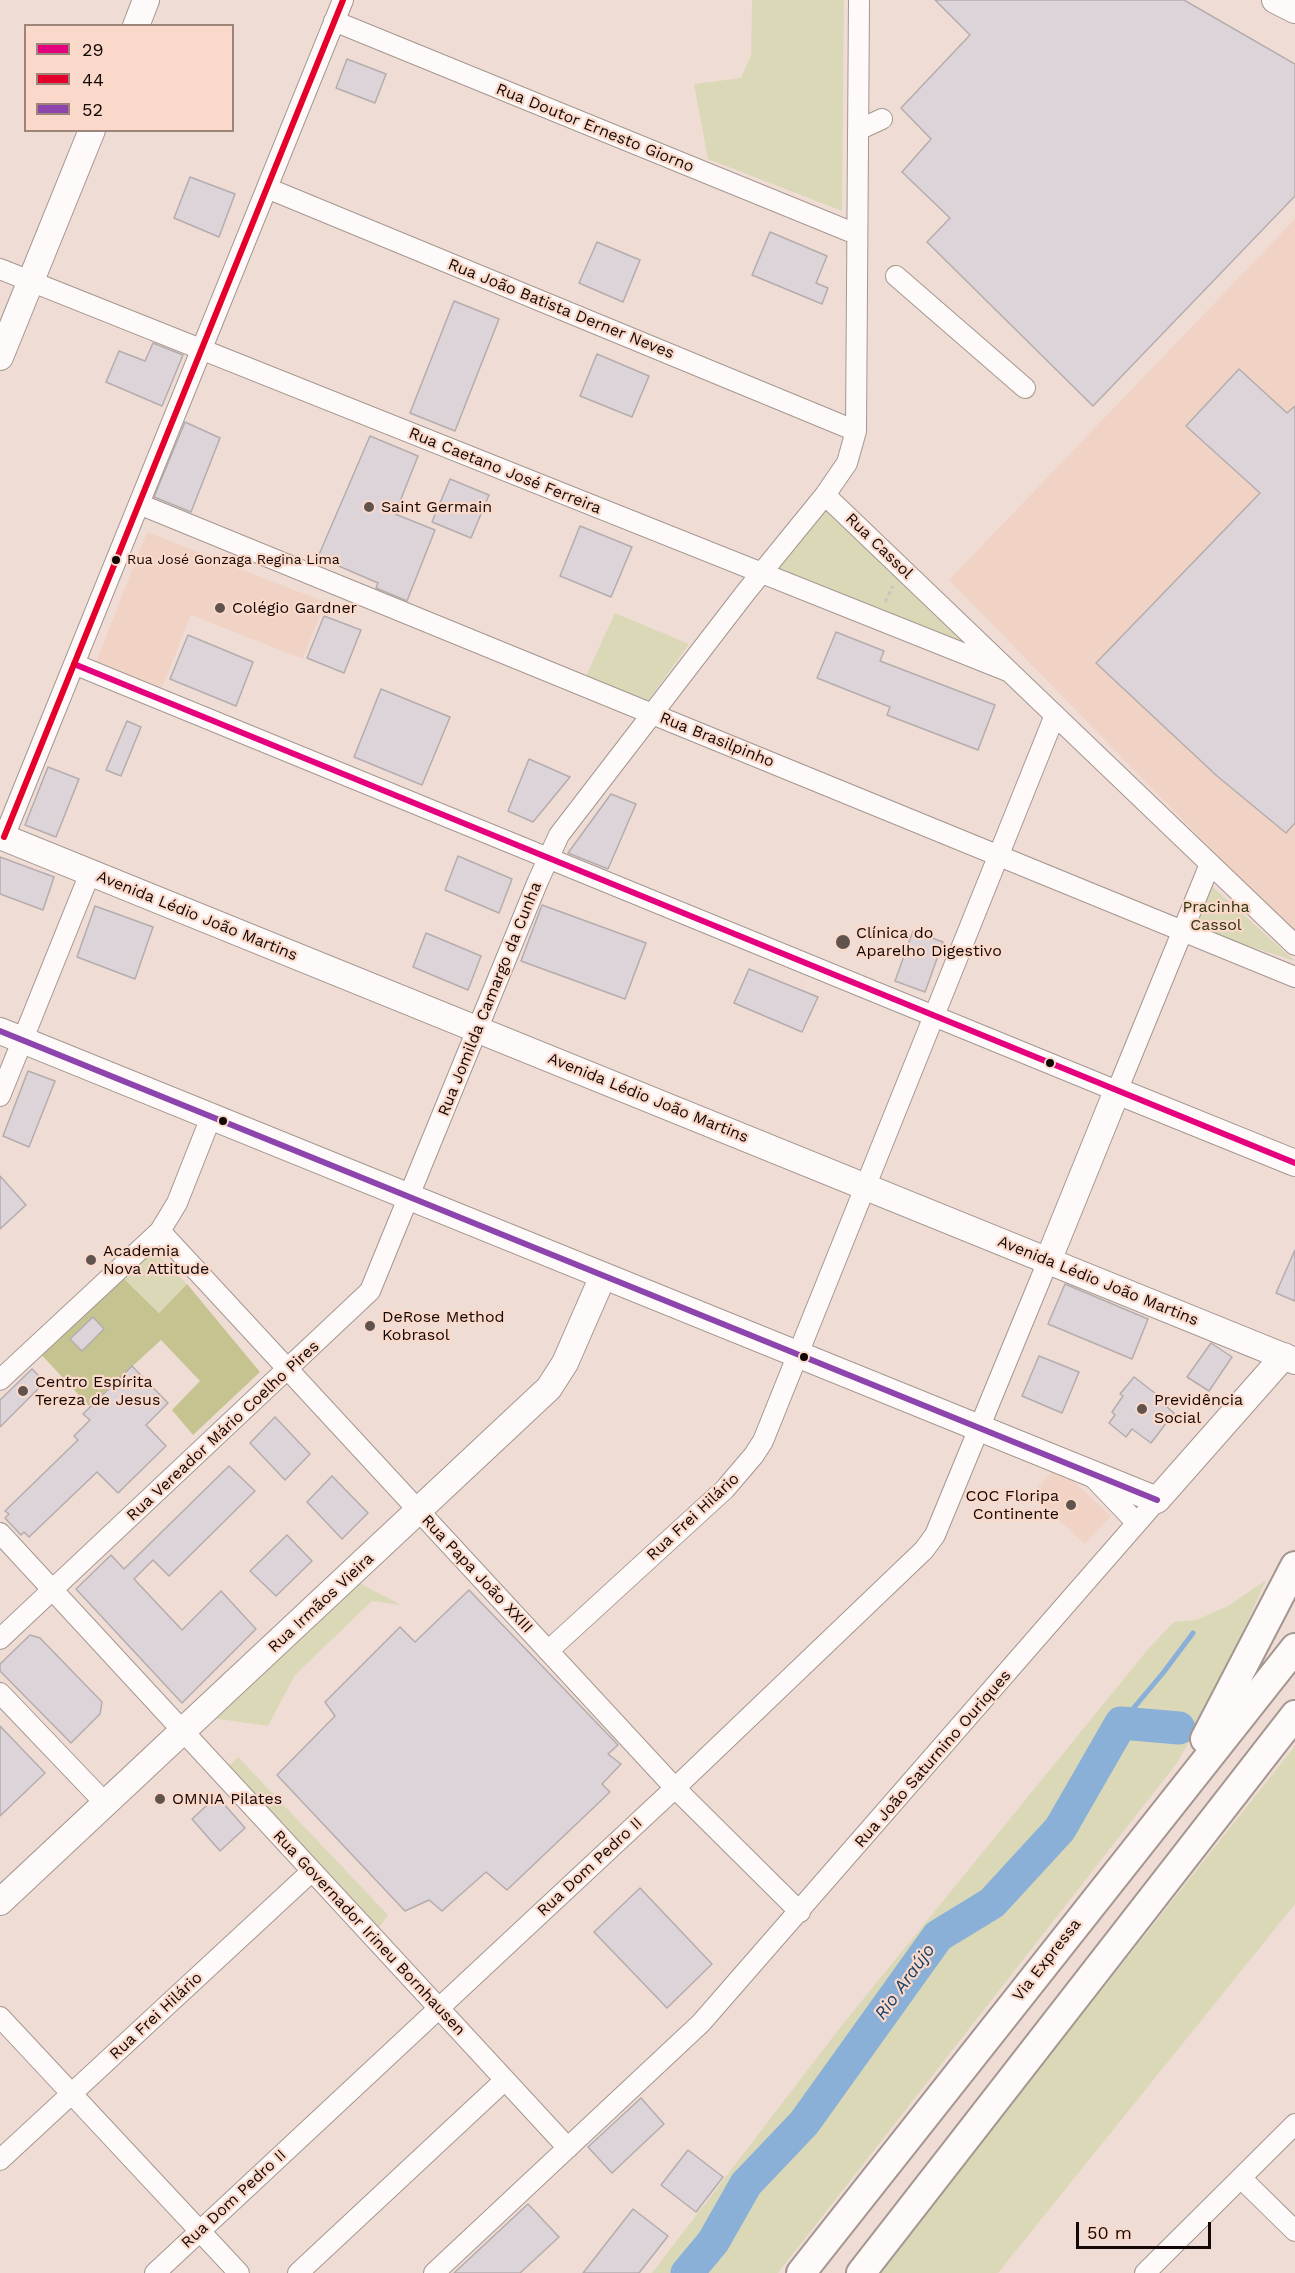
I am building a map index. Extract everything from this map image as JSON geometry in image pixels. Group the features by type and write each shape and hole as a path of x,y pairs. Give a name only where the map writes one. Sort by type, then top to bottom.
{"highway":[{"path":"1166,1809 1295,1566"},
{"name":"Via Expressa","path":"801,2273 1295,1648"},
{"path":"861,2273 1295,1715"}],"main road":[{"path":"137,24 146,0"},
{"path":"1275,0 1295,10"},
{"path":"0,357 91,132"},
{"name":"Avenida Lédio João Martins","path":"2,837 1290,1359"},
{"path":"0,1031 1157,1500"},
{"path":"1048,1261 1117,1091 1295,1163"},
{"name":"Rua Irmãos Vieira","path":"0,1902 549,1389 565,1363 603,1276"},
{"name":"Rua João Saturnino Ouriques","path":"1157,1500 1290,1359"}],"street":[{"path":"2,837 343,0"},
{"path":"825,495 847,463 856,431 859,0"},
{"name":"Rua Doutor Ernesto Giorno","path":"334,21 856,234"},
{"path":"858,130 882,118"},
{"name":"Rua João Batista Derner Neves","path":"267,188 856,431"},
{"name":"Rua Caetano José Ferreira","path":"0,268 1010,672"},
{"path":"896,276 1025,388"},
{"name":"Rua Jomilda Camargo da Cunha","path":"410,1198 559,835 761,573 825,495"},
{"name":"Rua Cassol","path":"825,495 1295,945"},
{"name":"Rua Brasilpinho","path":"139,504 1295,977"},
{"path":"74,664 1117,1091 1210,864"},
{"name":"Rua Frei Hilário","path":"548,1651 742,1471 763,1441 1055,715"},
{"path":"0,1096 90,873"},
{"path":"0,1380 160,1231 177,1203 211,1117"},
{"name":"Rua Vereador Mário Coelho Pires","path":"0,1639 289,1370 370,1291 410,1198"},
{"name":"Rua Papa João XXIII","path":"160,1231 675,1788 800,1912"},
{"name":"Rua Dom Pedro II","path":"155,2273 675,1788 924,1550 935,1535 1048,1261"},
{"path":"1091,1475 1133,1519"},
{"name":"Rua João Saturnino Ouriques","path":"434,2273 701,2023 1157,1500"},
{"name":"Rua Governador Irineu Bornhausen","path":"0,1533 568,2148"},
{"path":"0,1693 105,1803"},
{"name":"Rua Frei Hilário","path":"0,2160 312,1871"},
{"path":"0,2017 239,2273"},
{"path":"298,2273 505,2080"},
{"path":"1145,2273 1295,2124"},
{"path":"1242,2179 1295,2231"}],"path":[{"path":"877,620 902,568"}],"shaded area":[{"path":"1295,219 1295,935 949,580"},
{"name":"Colégio Gardner","path":"147,532 325,602 303,659 191,615 160,693 94,667"},
{"path":"120,1275 159,1313 187,1284 260,1372 193,1435 172,1410 200,1381 161,1340 89,1406 38,1351"},
{"name":"COC Floripa Continente","path":"1057,1466 1111,1516 1085,1544 1031,1495"}],"green space":[{"path":"752,0 844,0 842,211 708,159 694,84 741,78 751,55"},
{"path":"824,503 987,657 773,571"},
{"path":"615,613 689,644 648,701 586,676"},
{"name":"Pracinha Cassol","path":"1207,882 1295,961 1189,927"},
{"path":"152,1250 187,1284 159,1313 120,1275"},
{"path":"352,1579 401,1605 372,1601 295,1675 268,1726 205,1717"},
{"path":"1266,1580 1208,1710 1177,1763 778,2273 652,2273 842,2025 1149,1648 1174,1622 1196,1620 1228,1606"},
{"path":"1295,1746 1295,1904 998,2273 877,2273"},
{"path":"238,1757 388,1915 378,1929 228,1767"}],"building":[{"path":"935,0 1184,0 1295,64 1295,196 1093,406 927,242 950,218 902,172 931,139 901,108 970,35"},
{"path":"347,59 386,74 375,103 336,88"},
{"path":"190,177 235,194 219,237 174,218"},
{"path":"770,232 827,256 816,283 828,288 822,304 752,275"},
{"path":"597,242 640,260 623,302 579,283"},
{"path":"454,301 499,319 455,431 410,413"},
{"path":"153,343 183,355 162,406 106,382 119,351 145,361"},
{"path":"597,354 649,376 632,417 580,396"},
{"path":"1239,369 1287,413 1295,406 1295,823 1286,833 1217,776 1096,663 1260,493 1186,426"},
{"path":"185,422 220,438 191,512 154,497"},
{"name":"Saint Germain","path":"370,436 418,456 395,514 435,530 407,601 376,588 378,583 318,557"},
{"path":"450,479 489,495 471,538 432,522"},
{"path":"580,526 632,547 611,597 560,576"},
{"path":"324,616 361,630 344,673 307,658"},
{"path":"836,632 884,651 880,661 995,705 978,750 887,715 890,707 817,678"},
{"path":"188,635 253,662 236,706 170,679"},
{"path":"381,689 450,717 422,785 354,757"},
{"path":"127,721 141,727 121,776 106,770"},
{"path":"529,759 570,777 533,822 508,811"},
{"path":"48,767 79,779 56,837 25,825"},
{"path":"611,794 636,804 608,869 568,853"},
{"path":"458,856 512,879 499,913 445,890"},
{"path":"0,857 54,877 43,910 0,894"},
{"path":"542,905 646,943 625,999 521,961"},
{"path":"95,906 153,927 135,979 77,957"},
{"path":"913,931 943,942 925,992 895,981"},
{"path":"426,933 481,956 468,990 413,967"},
{"path":"749,969 818,997 802,1032 734,1003"},
{"path":"28,1071 55,1081 29,1147 3,1136"},
{"path":"0,1176 26,1205 0,1229"},
{"path":"1295,1250 1295,1301 1276,1293"},
{"path":"1065,1284 1148,1319 1132,1359 1048,1324"},
{"path":"93,1317 104,1329 82,1351 70,1339"},
{"path":"1211,1343 1232,1357 1209,1391 1187,1377"},
{"path":"1039,1356 1079,1372 1062,1413 1022,1396"},
{"path":"132,1366 168,1403 146,1425 166,1446 118,1493 97,1472 29,1537 24,1532 21,1535 5,1518 9,1514 5,1511 78,1440 74,1436 90,1420 83,1414"},
{"name":"Centro Espírita Tereza de Jesus","path":"32,1369 45,1382 0,1427 0,1400"},
{"name":"Previdência Social","path":"1134,1377 1169,1404 1167,1407 1174,1413 1151,1443 1132,1429 1126,1437 1109,1423 1115,1415 1112,1412 1123,1396 1120,1394"},
{"path":"275,1417 310,1454 285,1480 250,1443"},
{"path":"229,1466 255,1491 169,1576 153,1560 134,1579 182,1630 221,1591 256,1629 182,1703 76,1589 111,1555 124,1569"},
{"path":"332,1476 368,1513 342,1539 307,1502"},
{"path":"287,1535 312,1561 276,1596 250,1571"},
{"path":"469,1590 618,1745 608,1754 621,1764 602,1784 610,1792 507,1890 486,1872 442,1911 429,1900 405,1911 277,1775 335,1716 325,1702 400,1627 415,1642"},
{"path":"30,1635 40,1638 102,1702 100,1714 71,1743 0,1671 0,1664"},
{"path":"0,1726 45,1773 0,1816"},
{"path":"217,1796 245,1828 220,1851 192,1819"},
{"path":"640,1888 712,1964 667,2008 594,1932"},
{"path":"641,2098 664,2124 612,2173 588,2147"},
{"path":"688,2150 723,2177 696,2212 661,2185"},
{"path":"528,2204 559,2237 520,2273 454,2273"},
{"path":"633,2209 668,2236 639,2273 583,2273"}],"waterway":[{"path":"1121,1723 1193,1633"},
{"name":"Rio Araújo","path":"687,2273 713,2242 746,2184 804,2123 938,1936 992,1903 1060,1829 1121,1723 1179,1728"}],"transit line":[{"name":"44","path":"4,837 343,0"},
{"name":"29","path":"74,664 1295,1163"},
{"name":"52","path":"0,1031 1157,1500"}],"place":[{"name":"Saint Germain","path":"369,507"},
{"name":"Rua José Gonzaga Regina Lima","path":"116,560"},
{"name":"Colégio Gardner","path":"220,608"},
{"name":"Clínica do Aparelho Digestivo","path":"843,942"},
{"name":"Academia Nova Attitude","path":"91,1260"},
{"name":"DeRose Method Kobrasol","path":"370,1326"},
{"name":"Centro Espírita Tereza de Jesus","path":"23,1391"},
{"name":"Previdência Social","path":"1142,1409"},
{"name":"COC Floripa Continente","path":"1071,1505"},
{"name":"OMNIA Pilates","path":"160,1799"}]}
